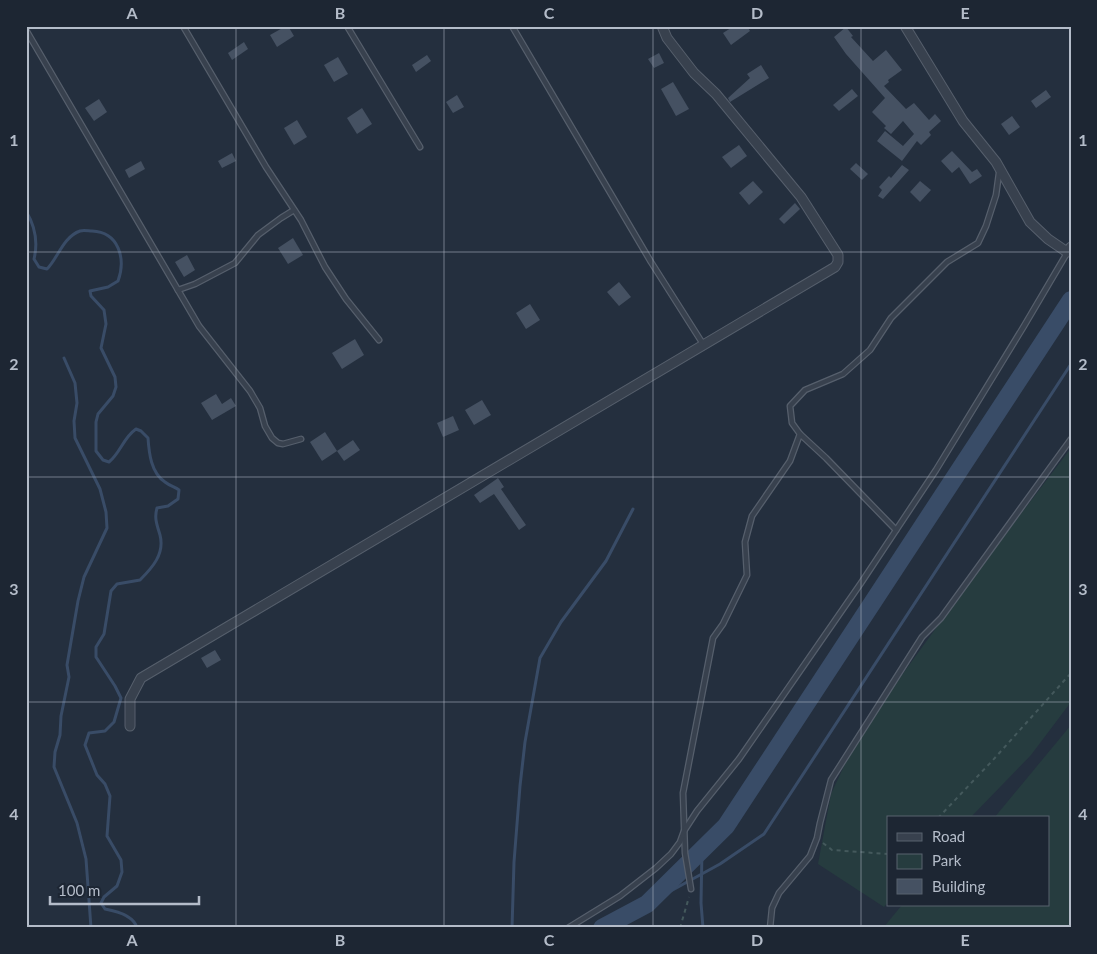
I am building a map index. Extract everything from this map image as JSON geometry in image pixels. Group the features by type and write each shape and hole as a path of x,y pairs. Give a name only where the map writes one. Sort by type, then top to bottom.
{"street":[{"path":"130,726 130,700 141,678 835,267 838,262 838,255 801,197 716,94 694,73 667,38 662,26"},
{"path":"905,26 963,121 996,162 1030,222 1048,239 1069,249"}],"lane":[{"path":"182,26 266,167 294,210 325,267 346,299 379,340"},
{"path":"347,26 420,147"},
{"path":"512,26 651,262 703,344"},
{"path":"26,30 199,326 250,391 260,408 265,426 272,438 278,443 283,444 301,439"},
{"path":"896,530 800,434 792,423 790,406 805,390 842,374 870,350 891,318 947,262 978,242 986,226 996,195 999,176 996,162"},
{"path":"178,290 195,284 235,263 258,235 294,210"},
{"path":"568,928 620,896 656,868 671,854 680,842 684,831 697,811 739,760 936,470 1069,249"},
{"path":"691,889 685,853 683,793 712,638 723,624 747,575 745,542 752,516 790,460 800,434"},
{"path":"770,928 772,908 779,893 810,856 818,838 831,780 922,637 941,618 1071,439"}],"path":[{"path":"940,816 993,760 1071,672"},
{"path":"818,838 832,850 887,854"},
{"path":"680,928 686,913 691,889"}],"green space":[{"path":"1071,448 1071,702 1031,755 972,816 887,816 887,903 884,907 818,864 831,794 859,734 979,569"},
{"path":"1071,725 1071,928 883,928 901,906 1050,906 1050,816 996,816"}],"building":[{"path":"288,26 294,36 277,47 270,35"},
{"path":"734,26 747,26 750,31 731,45 723,33"},
{"path":"846,27 853,36 851,37 873,61 886,50 902,70 888,80 889,82 884,86 906,109 914,103 929,120 935,114 941,121 929,132 931,135 921,145 917,141 902,161 877,141 885,131 903,146 914,134 903,121 891,134 872,112 885,98 846,54 834,37"},
{"path":"244,42 248,49 232,60 228,53"},
{"path":"659,53 664,63 654,68 648,59"},
{"path":"427,55 431,61 416,72 412,65"},
{"path":"338,57 348,74 334,82 324,65"},
{"path":"761,65 769,78 730,102 728,98 750,78 747,74"},
{"path":"673,82 689,109 676,116 661,89"},
{"path":"852,89 858,96 839,111 833,105"},
{"path":"1046,90 1051,97 1036,108 1031,101"},
{"path":"457,95 464,107 453,113 446,102"},
{"path":"99,99 107,112 94,121 85,108"},
{"path":"362,108 372,124 357,134 347,118"},
{"path":"1012,116 1020,127 1009,135 1001,124"},
{"path":"297,120 307,137 294,145 284,128"},
{"path":"739,145 747,156 731,168 722,157"},
{"path":"952,151 972,172 977,169 982,176 970,184 959,167 952,173 941,161"},
{"path":"232,153 236,161 222,168 218,161"},
{"path":"141,161 145,169 129,178 125,170"},
{"path":"856,163 868,174 862,180 850,169"},
{"path":"902,165 909,170 883,199 878,196 882,190 879,187 889,176 891,178"},
{"path":"753,181 763,192 749,205 739,193"},
{"path":"920,181 931,190 920,202 910,192"},
{"path":"795,203 800,209 784,224 779,219"},
{"path":"293,238 303,255 288,264 278,248"},
{"path":"187,255 195,270 184,277 175,262"},
{"path":"619,282 631,297 619,306 607,292"},
{"path":"530,304 540,320 526,329 516,313"},
{"path":"355,339 364,355 342,369 332,353"},
{"path":"216,394 222,404 231,398 236,406 212,420 201,403"},
{"path":"482,400 491,415 474,425 465,410"},
{"path":"453,416 459,430 443,437 437,423"},
{"path":"325,432 337,451 322,461 310,442"},
{"path":"353,440 360,450 344,461 337,451"},
{"path":"498,478 504,487 501,489 526,525 519,530 494,494 480,503 474,495"},
{"path":"215,650 221,660 207,668 201,658"}],"waterway":[{"path":"26,211 34,229 36,241 34,259 39,267 47,269 69,238 80,231 92,231 109,236 118,248 121,264 118,281 108,287 90,291 91,296 104,310 106,324 101,348 115,377 116,387 113,396 98,414 96,422 96,451 103,460 109,462 136,429 141,431 148,438 150,456 160,478 179,490 178,499 168,506 157,508 156,518 161,548 153,565 140,580 117,584 111,591 104,634 96,647 96,657 121,698 114,722 105,731 89,733 85,745 97,775 105,784 110,796 107,836 121,860 122,872 117,886 104,897 101,903 105,909 128,917 137,928"},
{"path":"602,928 647,904 726,826 1071,300"},
{"path":"64,358 75,383 77,403 74,421 75,438 100,489 106,512 107,528 84,577 78,601 67,665 69,677 54,767 77,823 86,859 91,928"},
{"path":"647,904 720,864 764,834 1071,364"},
{"path":"512,928 514,862 520,786 525,742 540,658 561,622 606,561 633,509"},
{"path":"702,850 701,903 703,928"}]}
